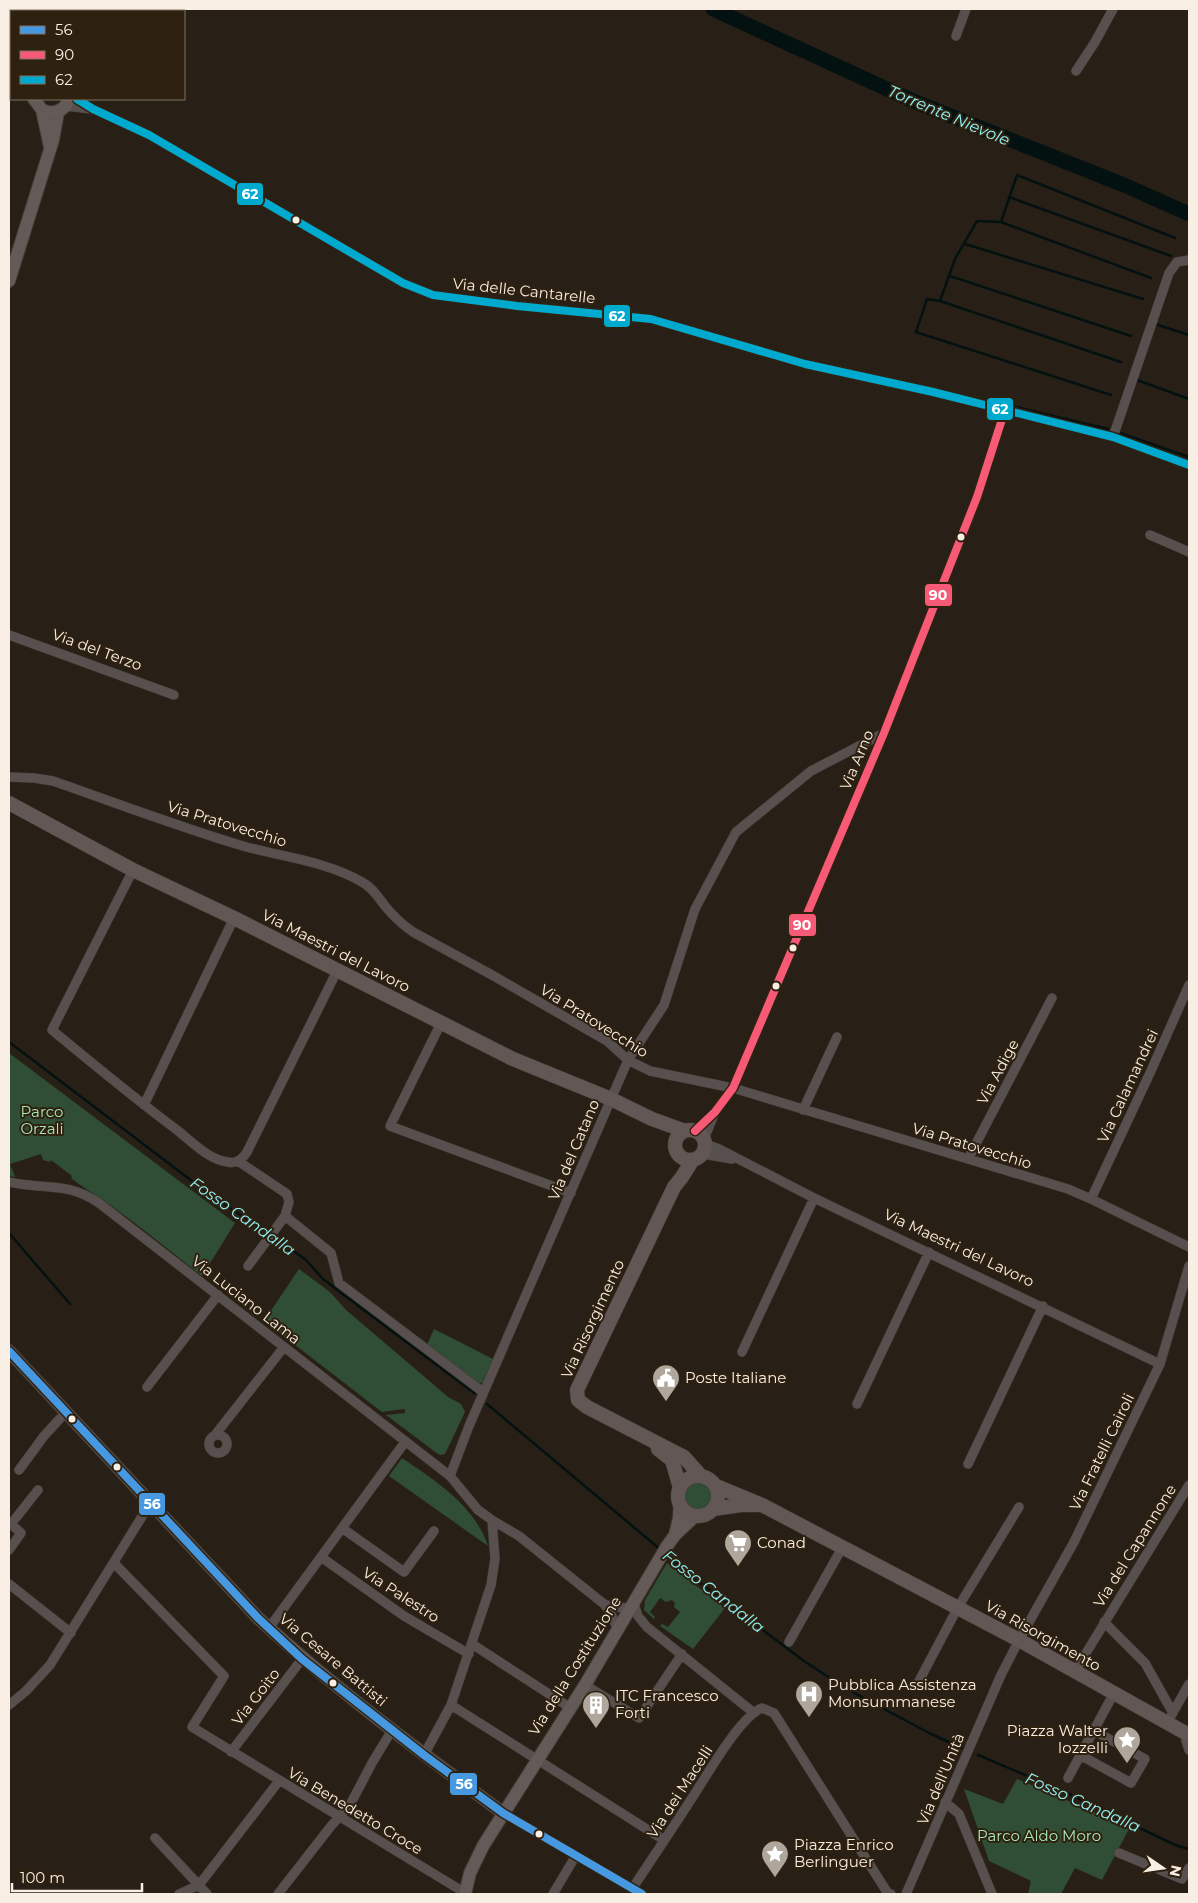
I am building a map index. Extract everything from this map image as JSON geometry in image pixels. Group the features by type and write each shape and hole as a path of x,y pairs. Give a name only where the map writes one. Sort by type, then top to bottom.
{"main road":[{"name":"Via Maestri del Lavoro","path":"9,803 133,870 234,918 513,1059 611,1099 652,1119 695,1145"},
{"name":"Via Maestri del Lavoro","path":"652,1119 676,1142 678,1137 695,1145"},
{"name":"Via Risorgimento","path":"695,1145 577,1390 578,1400 587,1407 684,1457 700,1476 709,1479 716,1486 762,1505 961,1612 1016,1644 1170,1718 1189,1735"},
{"name":"Via Risorgimento","path":"642,1436 672,1460 680,1488 680,1504"},
{"path":"680,1488 688,1478 700,1476"},
{"path":"714,1509 719,1495 716,1486"},
{"path":"680,1504 683,1509 695,1516"},
{"name":"Via Risorgimento","path":"695,1516 705,1515 714,1509 741,1504 762,1505"},
{"path":"1016,1644 1079,1677 1107,1689"}],"street":[{"path":"956,36 966,9"},
{"path":"1076,71 1113,9"},
{"path":"34,100 37,106 49,113 72,102"},
{"path":"9,278 50,150 72,102"},
{"name":"Via delle Cantarelle","path":"72,102 93,109"},
{"name":"Via delle Cantarelle","path":"72,102 93,109 149,135 403,283 433,295 517,306 650,319 805,364 933,392 1113,437 1189,465"},
{"path":"42,110 50,150"},
{"path":"1113,437 1169,273 1177,262 1189,260"},
{"name":"Via Arno","path":"695,1145 715,1112 733,1088 884,732 977,497 1005,410"},
{"path":"1150,534 1189,552"},
{"name":"Via del Terzo","path":"9,635 174,695"},
{"name":"Via del Catano","path":"450,1476 483,1392 628,1060 664,1005 695,909 736,832 811,771 884,732"},
{"name":"Via Pratovecchio","path":"9,777 53,781 222,840 322,865 363,882 377,894 385,906 402,924 413,932 607,1041 628,1060 650,1071 733,1088 1060,1186 1189,1247"},
{"path":"133,870 52,1030 144,1105 212,1156 227,1162 238,1162 287,1194 289,1202 284,1218 248,1266"},
{"path":"144,1105 234,918"},
{"path":"238,1162 246,1152 337,971"},
{"name":"Via Calamandrei","path":"1091,1199 1189,985"},
{"name":"Via Adige","path":"968,1159 1052,998"},
{"path":"441,1023 390,1126 571,1193"},
{"path":"803,1110 838,1037"},
{"name":"Via Maestri del Lavoro","path":"695,1145 744,1162 814,1198 1043,1306 1160,1364"},
{"name":"Via Luciano Lama","path":"9,1182 64,1187 93,1198 450,1476"},
{"path":"742,1352 814,1198"},
{"path":"284,1218 331,1253 340,1283 483,1392"},
{"path":"857,1404 929,1252"},
{"name":"Via Fratelli Cairoli","path":"1016,1644 1074,1542 1160,1364 1189,1266"},
{"path":"147,1388 218,1295"},
{"path":"968,1464 1043,1306"},
{"path":"215,1435 284,1347"},
{"name":"Via Cesare Battisti","path":"9,1351 269,1628 302,1659 424,1755 503,1813 642,1894"},
{"path":"19,1470 44,1436 66,1412"},
{"path":"269,1628 405,1442"},
{"path":"450,1476 478,1510 520,1536 604,1604 617,1628"},
{"name":"Via del Capannone","path":"1075,1671 1189,1485"},
{"path":"9,1550 21,1533 11,1524 38,1490"},
{"path":"9,1704 26,1690 50,1665 151,1502"},
{"name":"Via della Costituzione","path":"465,1894 470,1873 476,1860 503,1813 585,1684 674,1535 679,1518 680,1504"},
{"path":"919,1681 961,1612 1019,1507"},
{"name":"Via della Costituzione","path":"674,1535 695,1516"},
{"path":"424,1755 451,1705 491,1584 495,1558 492,1520"},
{"path":"342,1528 404,1572 434,1530"},
{"path":"789,1642 842,1548"},
{"name":"Via Palestro","path":"321,1557 404,1616 469,1654"},
{"name":"Via Benedetto Croce","path":"114,1563 224,1676 192,1727 465,1894"},
{"path":"9,1584 71,1633"},
{"path":"604,1604 612,1607 632,1607"},
{"path":"632,1607 641,1622 754,1713 762,1708 774,1712 890,1894"},
{"path":"600,1659 608,1653 632,1607"},
{"name":"Via del Capannone","path":"1104,1622 1145,1663 1170,1718"},
{"path":"472,1644 569,1707"},
{"name":"Via dell'Unità","path":"906,1894 1000,1675 1016,1644"},
{"path":"585,1684 639,1718 682,1654"},
{"name":"Via Goito","path":"231,1752 302,1659"},
{"path":"1170,1718 1189,1684"},
{"path":"1068,1778 1094,1730 1107,1689"},
{"path":"451,1705 664,1840"},
{"name":"Via dei Macelli","path":"632,1889 728,1744 754,1713"},
{"path":"278,1894 350,1804 392,1730"},
{"path":"1080,1755 1131,1783 1145,1759 1094,1730"},
{"path":"1189,1735 1186,1741 1189,1750"},
{"path":"179,1894 199,1885 279,1781"},
{"path":"945,1802 959,1814 992,1894"},
{"path":"155,1838 208,1894"},
{"path":"1119,1853 1182,1879 1189,1868"},
{"path":"553,1894 576,1857"}],"green space":[{"name":"Parco Orzali","path":"9,1053 235,1223 202,1276 121,1213 76,1182 71,1178 72,1176 51,1160 50,1162 43,1160 41,1154 10,1164 15,1177 9,1176"},
{"path":"299,1269 330,1292 346,1310 448,1397 461,1404 465,1412 445,1454 438,1454 386,1415 405,1413 405,1409 382,1412 264,1321"},
{"path":"434,1329 493,1359 482,1383 479,1383 427,1345"},
{"path":"402,1458 441,1485 464,1507 482,1532 488,1546 389,1476"},
{"path":"698,1483 707,1487 711,1496 707,1505 698,1509 689,1505 685,1496 689,1487"},
{"path":"667,1563 725,1608 693,1649 660,1626 662,1624 668,1627 680,1612 674,1607 675,1603 672,1600 666,1602 660,1598 650,1612 655,1617 654,1619 644,1610 645,1600"},
{"name":"Parco Aldo Moro","path":"1017,1779 1130,1827 1102,1880 1075,1868 1061,1894 1028,1894 1031,1881 989,1861 964,1789 1003,1804"}],"waterway":[{"name":"Torrente Nievole","path":"713,9 913,101 1124,185 1189,214"},
{"path":"1111,395 916,332 927,299 940,301 955,259 977,221 1001,222 1017,175 1175,238"},
{"path":"1009,197 1171,256"},
{"path":"1001,222 1151,278"},
{"path":"965,244 1143,299"},
{"path":"950,276 1131,336"},
{"path":"940,301 1121,362"},
{"path":"1155,324 1189,335"},
{"path":"1137,380 1189,399"},
{"path":"1007,405 1108,429"},
{"path":"1120,433 1189,457"},
{"name":"Fosso Candalla","path":"9,1042 213,1197 269,1233"},
{"path":"9,1233 70,1304"},
{"name":"Fosso Candalla","path":"273,1236 306,1260 323,1279 474,1393"},
{"name":"Fosso Candalla","path":"487,1404 661,1550"},
{"name":"Fosso Candalla","path":"667,1555 691,1576 804,1661 845,1688 929,1733 962,1748"},
{"name":"Fosso Candalla","path":"978,1755 1065,1792 1175,1845 1189,1849"}],"transit line":[{"name":"62","path":"79,100 93,109 149,135 403,283 433,295 517,306 651,319 805,364 933,392 1113,437 1189,465"},
{"name":"90","path":"695,1131 715,1112 733,1088 884,733 977,497 1005,410"},
{"name":"56","path":"9,1351 258,1618 302,1659 424,1755 503,1813 642,1894"}],"place":[{"name":"Poste Italiane","path":"666,1402"},
{"name":"Conad","path":"738,1567"},
{"name":"Pubblica Assistenza Monsummanese","path":"809,1718"},
{"name":"ITC Francesco Forti","path":"596,1729"},
{"name":"Piazza Walter Iozzelli","path":"1127,1764"},
{"name":"Piazza Enrico Berlinguer","path":"775,1878"}]}
